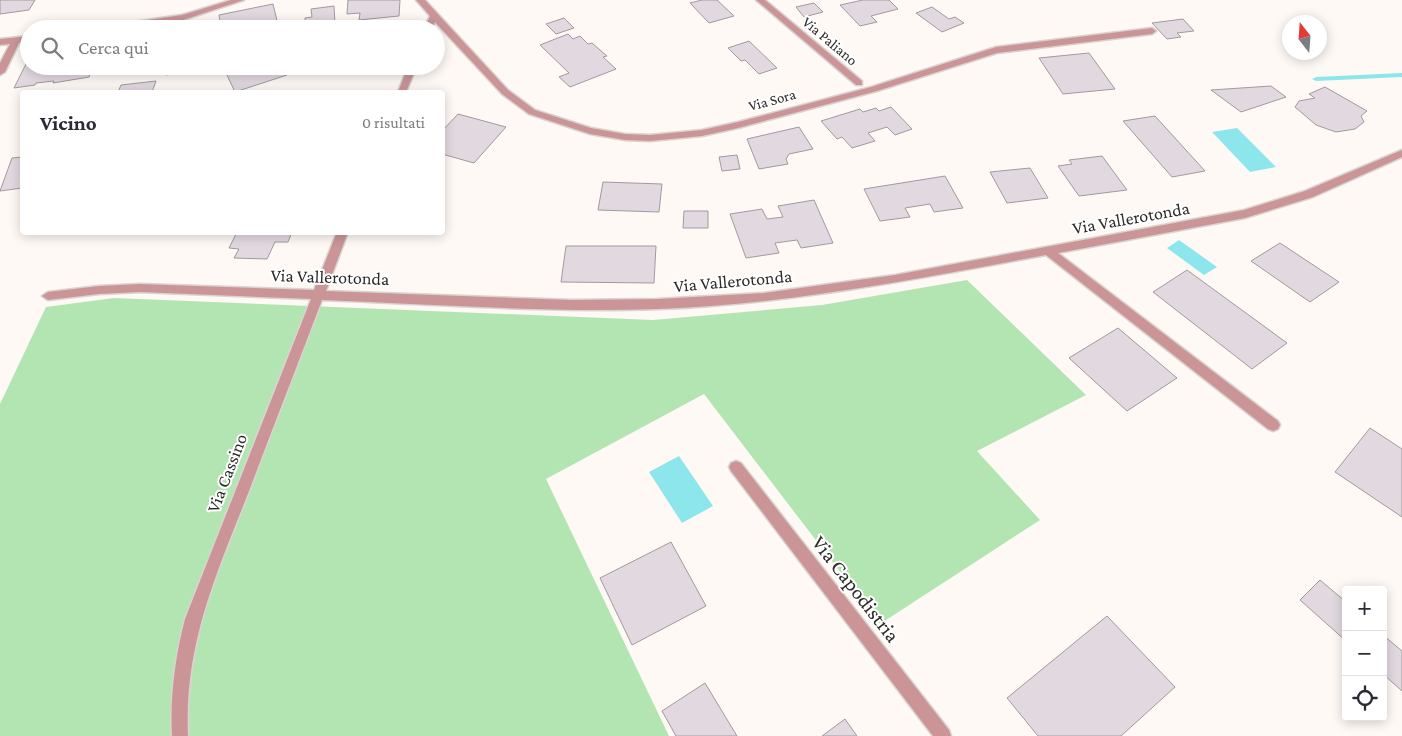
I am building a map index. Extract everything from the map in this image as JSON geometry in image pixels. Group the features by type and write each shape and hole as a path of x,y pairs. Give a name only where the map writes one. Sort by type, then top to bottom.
{"street":[{"path":"164,20 183,17 240,0"},
{"path":"420,0 434,16 432,20"},
{"name":"Via Paliano","path":"760,0 858,83"},
{"name":"Via Sora","path":"434,16 438,20"},
{"name":"Via Sora","path":"445,28 505,92 532,112 590,131 625,137 650,138 702,133 738,125 874,88 996,50 1152,31"},
{"path":"0,72 16,40"},
{"path":"0,42 20,40"},
{"path":"403,90 409,75"},
{"name":"Via Vallerotonda","path":"48,296 127,288 572,304 697,303 825,290 1206,222 1278,205 1332,185 1402,153"},
{"name":"Via Cassino","path":"180,736 179,701 181,672 193,618 317,294 342,235"},
{"path":"1048,251 1273,425"},
{"name":"Via Capodistria","path":"736,467 942,736"}],"green space":[{"path":"967,280 1086,395 977,451 1040,520 880,624 704,394 546,479 669,736 0,736 0,404 46,307 114,298 653,320 822,305"}],"water":[{"path":"1237,128 1276,167 1250,172 1212,132"},
{"path":"1179,240 1217,267 1204,275 1167,248"},
{"path":"679,456 713,506 682,523 649,472"}],"building":[{"path":"0,0 35,0 29,10 0,14"},
{"path":"348,0 400,0 399,16 359,20 360,13 347,14"},
{"path":"702,0 717,0 734,16 709,23 690,3"},
{"path":"863,0 889,0 898,9 871,16 877,22 860,26 840,5"},
{"path":"814,3 823,12 804,17 796,7"},
{"path":"273,4 277,20 220,20 219,15"},
{"path":"334,6 335,20 305,20 305,18 312,17 311,9"},
{"path":"932,7 949,19 955,17 964,23 942,32 916,13"},
{"path":"564,18 574,28 556,34 546,24"},
{"path":"1183,19 1194,31 1177,33 1181,37 1167,39 1152,23"},
{"path":"568,34 573,39 580,36 588,44 592,43 607,56 603,57 616,69 570,87 559,77 569,73 540,45"},
{"path":"749,41 777,68 759,74 745,60 741,61 728,48"},
{"path":"1089,53 1115,89 1063,94 1039,58"},
{"path":"20,75 90,75 89,77 53,83 54,81 36,83 35,85 14,88"},
{"path":"227,75 287,75 241,90 234,90"},
{"path":"156,81 153,90 119,90 121,85"},
{"path":"1271,86 1286,97 1241,112 1211,90"},
{"path":"1325,87 1367,111 1361,116 1364,122 1355,129 1336,132 1316,125 1295,107 1299,101 1315,98 1309,94"},
{"path":"891,107 912,129 895,135 887,127 868,133 875,141 852,148 842,137 837,139 821,121 860,109 863,112 876,108 879,111"},
{"path":"458,114 506,127 474,163 445,155 445,128"},
{"path":"1155,116 1205,171 1172,177 1123,121"},
{"path":"799,127 813,149 789,154 786,159 788,164 759,169 747,139"},
{"path":"737,155 740,169 722,171 719,157"},
{"path":"1102,156 1127,190 1079,196 1058,166 1072,164 1069,160"},
{"path":"20,157 20,188 0,191 12,158"},
{"path":"1030,168 1048,198 1007,203 990,172"},
{"path":"945,176 963,208 934,212 930,204 905,208 910,217 880,221 864,189"},
{"path":"603,182 662,184 659,212 598,210"},
{"path":"814,200 833,243 801,248 797,240 775,243 779,253 746,258 730,214 762,209 767,219 783,217 778,206"},
{"path":"684,211 708,211 708,228 683,228"},
{"path":"236,235 291,235 288,242 275,242 267,259 234,258 239,249 229,248"},
{"path":"1280,243 1339,282 1310,302 1251,261"},
{"path":"566,246 656,246 654,283 561,282"},
{"path":"1187,270 1287,343 1252,369 1153,292"},
{"path":"1118,328 1177,378 1127,411 1069,358"},
{"path":"1370,428 1402,449 1402,517 1335,472"},
{"path":"671,542 706,606 632,645 600,578"},
{"path":"1320,580 1342,599 1342,637 1300,600"},
{"path":"1107,616 1175,687 1121,736 1038,736 1007,698"},
{"path":"1387,638 1402,651 1402,691 1387,678"},
{"path":"705,683 737,736 676,736 662,711"},
{"path":"845,719 857,736 822,736"}],"waterway":[{"path":"1316,79 1402,75"}]}
